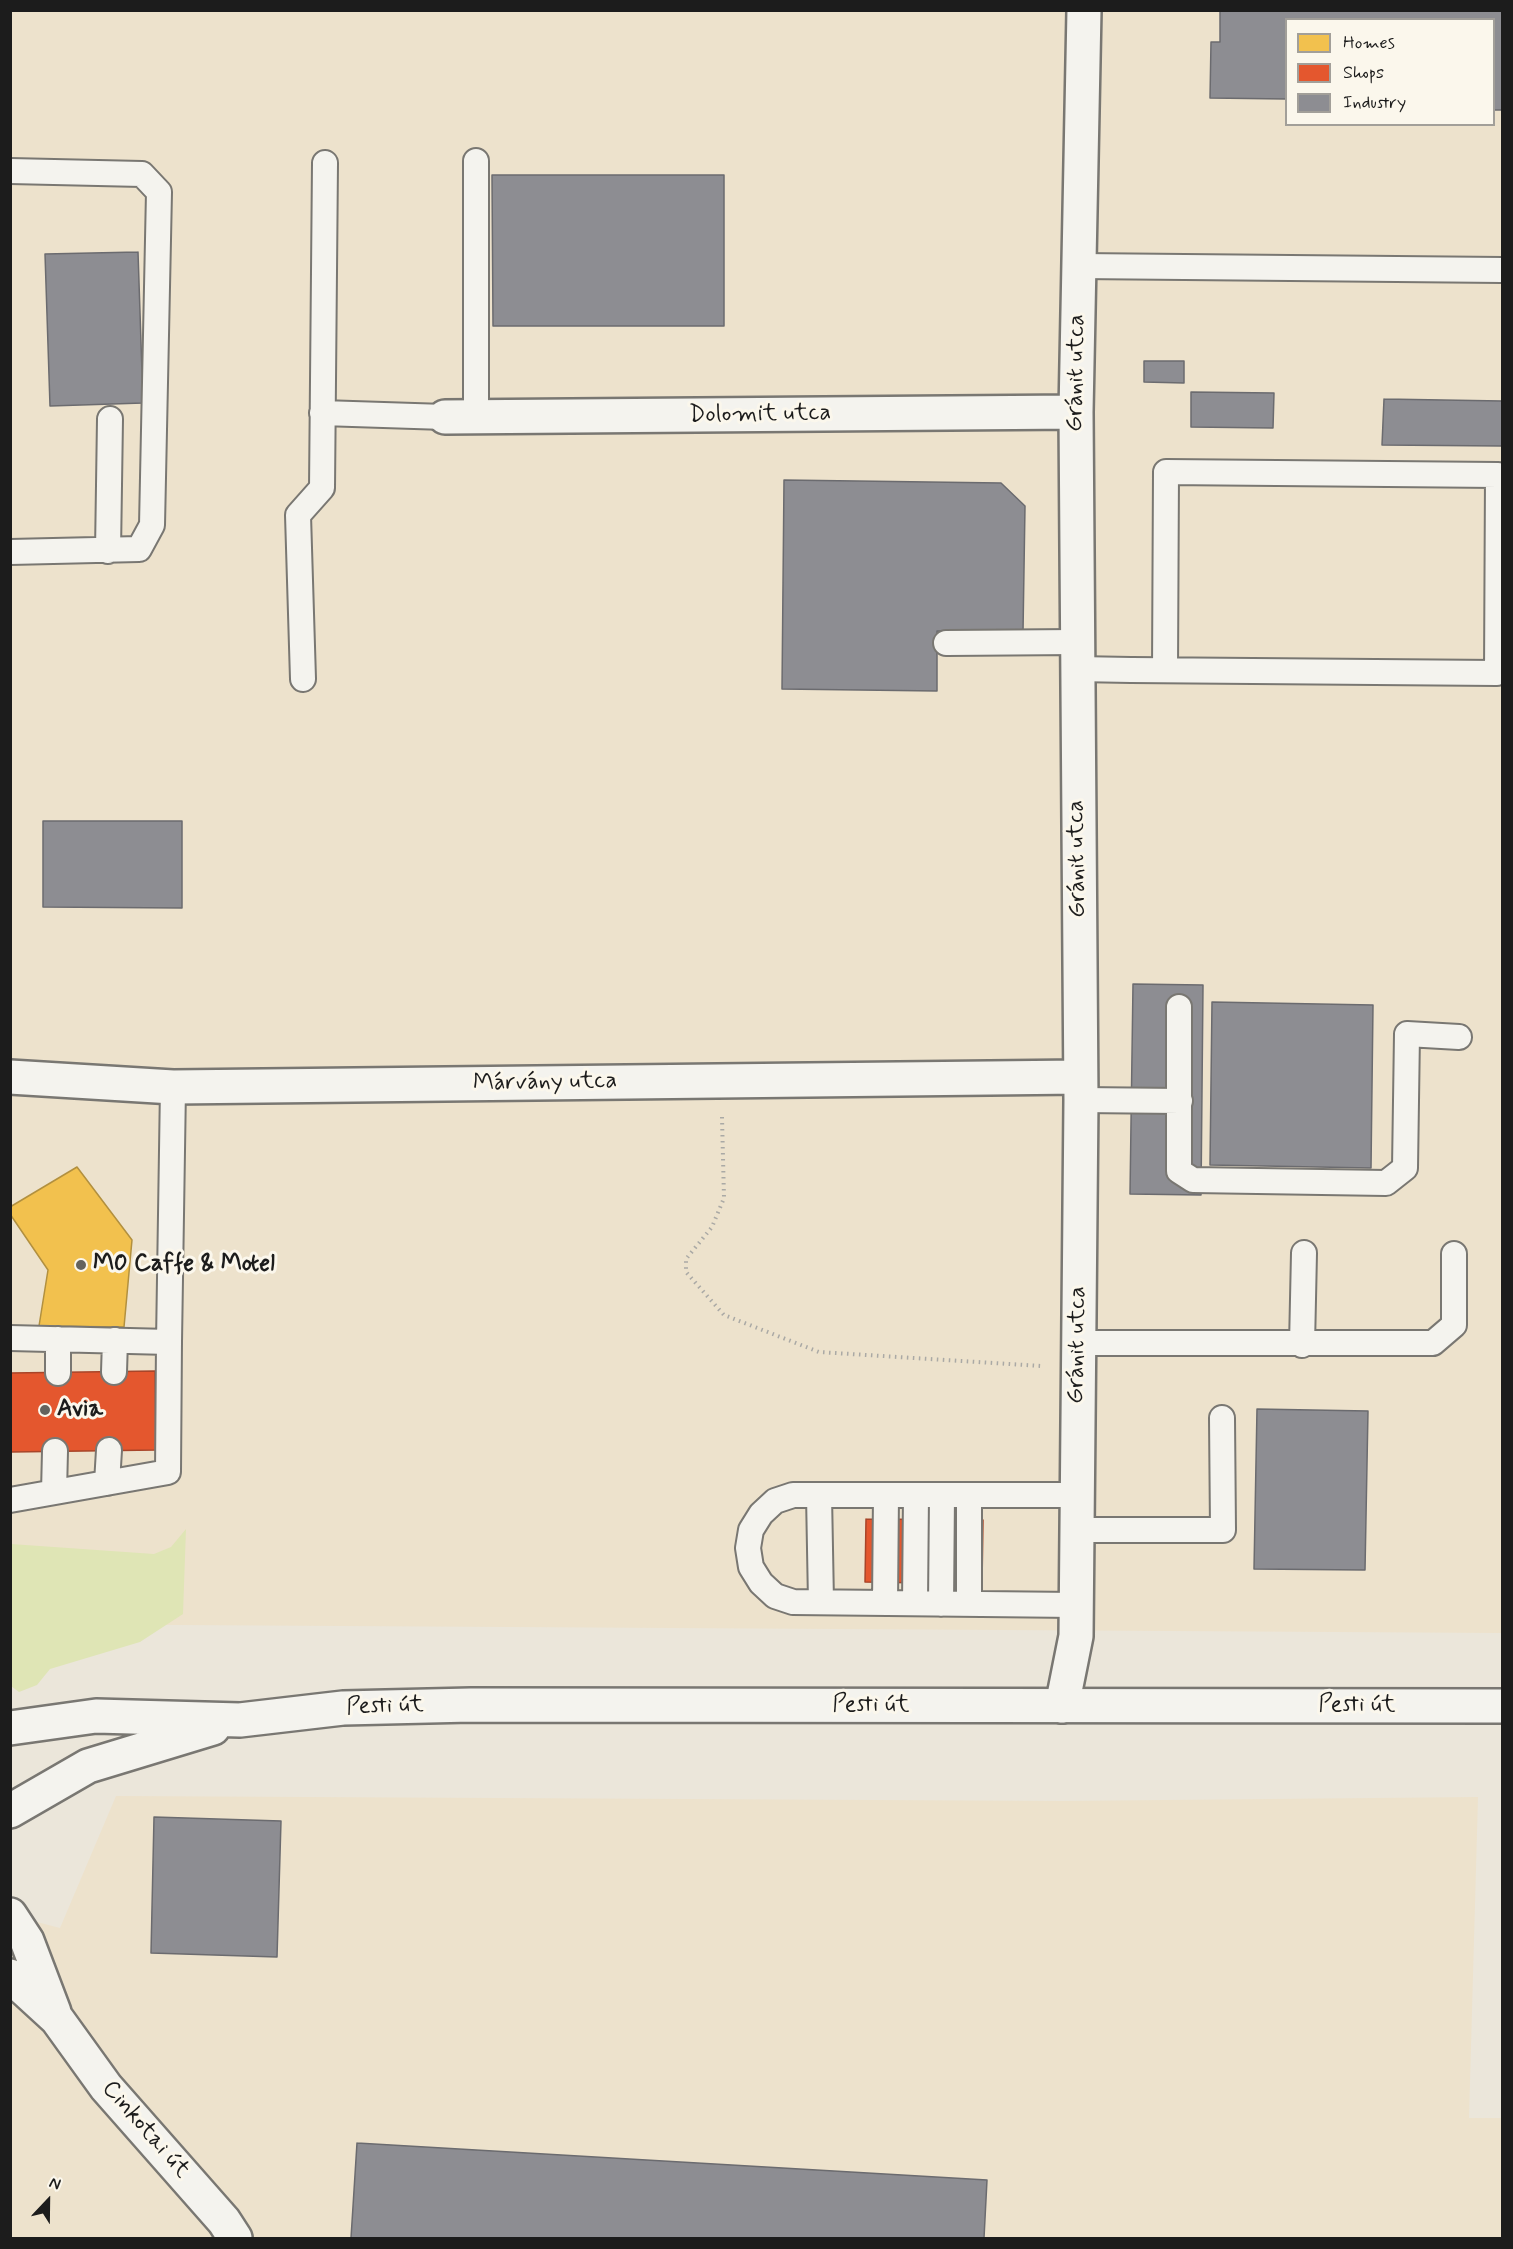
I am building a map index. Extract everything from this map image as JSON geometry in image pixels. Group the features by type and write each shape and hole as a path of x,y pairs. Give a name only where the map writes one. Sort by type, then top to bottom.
{"street":[{"name":"Gránit utca","path":"1062,1706 1076,1636 1080,1089 1076,412 1084,10"},
{"name":"Dolomit utca","path":"460,417 1076,412"},
{"name":"Márvány utca","path":"10,1077 172,1087 721,1081 1080,1089"},
{"name":"Pesti út","path":"10,1728 96,1716 240,1720 343,1708 471,1705 1503,1706"},
{"name":"Pesti út","path":"10,1811 88,1766 240,1720"},
{"name":"Cinkotai út","path":"10,1914 27,1941 57,2019"},
{"name":"Cinkotai út","path":"10,1976 57,2019 106,2088 224,2221 235,2238"}],"lane":[{"path":"322,413 460,417 476,161"},
{"path":"303,679 298,515 322,488 325,163"},
{"path":"10,171 142,174 159,192 152,525 139,549 10,552"},
{"path":"1079,266 1503,270"},
{"path":"108,551 110,419"},
{"path":"946,643 1076,655 1165,670 1497,673 1498,475 1166,472 1165,670"},
{"path":"1179,1007 1179,1171 1193,1180 1386,1183 1405,1168 1407,1034 1459,1036"},
{"path":"10,1500 168,1472 172,1087"},
{"path":"1080,1089 1180,1101"},
{"path":"1302,1345 1304,1253"},
{"path":"1077,1356 1302,1345 1433,1343 1454,1325 1454,1254"},
{"path":"10,1338 169,1342"},
{"path":"58,1339 58,1373"},
{"path":"114,1372 115,1340"},
{"path":"1076,1530 1223,1530 1222,1418"},
{"path":"107,1483 110,1450"},
{"path":"54,1492 55,1451"},
{"path":"1076,1495 793,1495 775,1501 761,1514 751,1530 748,1548 751,1567 761,1583 775,1596 793,1602 1076,1605"},
{"path":"819,1495 821,1602"},
{"path":"885,1603 886,1495"},
{"path":"915,1603 916,1495"},
{"path":"969,1495 969,1604"},
{"path":"941,1604 942,1496"}],"path":[{"path":"721,1081 724,1198 712,1227 686,1258 686,1272 724,1315 819,1352 1077,1356"}],"shaded area":[{"path":"11,11 1502,11 1502,1633 11,1624"},
{"path":"116,1796 1062,1801 1478,1797 1469,2118 1502,2118 1502,2238 11,2238 10,1915 60,1928"}],"green space":[{"path":"186,1529 183,1614 140,1642 50,1669 37,1685 19,1692 11,1686 11,1544 154,1554 171,1547"}],"building: Homes":[{"path":"77,1167 132,1240 124,1327 39,1326 48,1270 10,1214 10,1207"}],"building: Shops":[{"path":"155,1371 156,1450 11,1452 10,1373"},
{"path":"866,1519 983,1520 982,1584 865,1582"}],"building: Industry":[{"path":"1220,10 1502,10 1502,110 1495,110 1495,18 1285,18 1285,99 1210,98 1211,42 1220,42"},
{"path":"492,175 724,175 724,326 493,326"},
{"path":"138,252 143,403 50,406 45,254"},
{"path":"1144,361 1184,361 1184,383 1144,382"},
{"path":"1191,392 1274,393 1273,428 1191,427"},
{"path":"1384,399 1502,401 1502,446 1382,445"},
{"path":"784,480 1001,483 1025,506 1023,632 937,631 937,691 782,689"},
{"path":"43,821 182,821 182,908 43,907"},
{"path":"1133,984 1203,985 1201,1195 1130,1194"},
{"path":"1212,1002 1373,1005 1371,1168 1210,1165"},
{"path":"1257,1409 1368,1411 1365,1570 1254,1569"},
{"path":"154,1817 281,1821 277,1957 151,1953"},
{"path":"357,2143 987,2180 984,2238 351,2238"}],"place":[{"name":"M0 Caffe & Motel","path":"81,1265"},
{"name":"Avia","path":"45,1410"}]}
